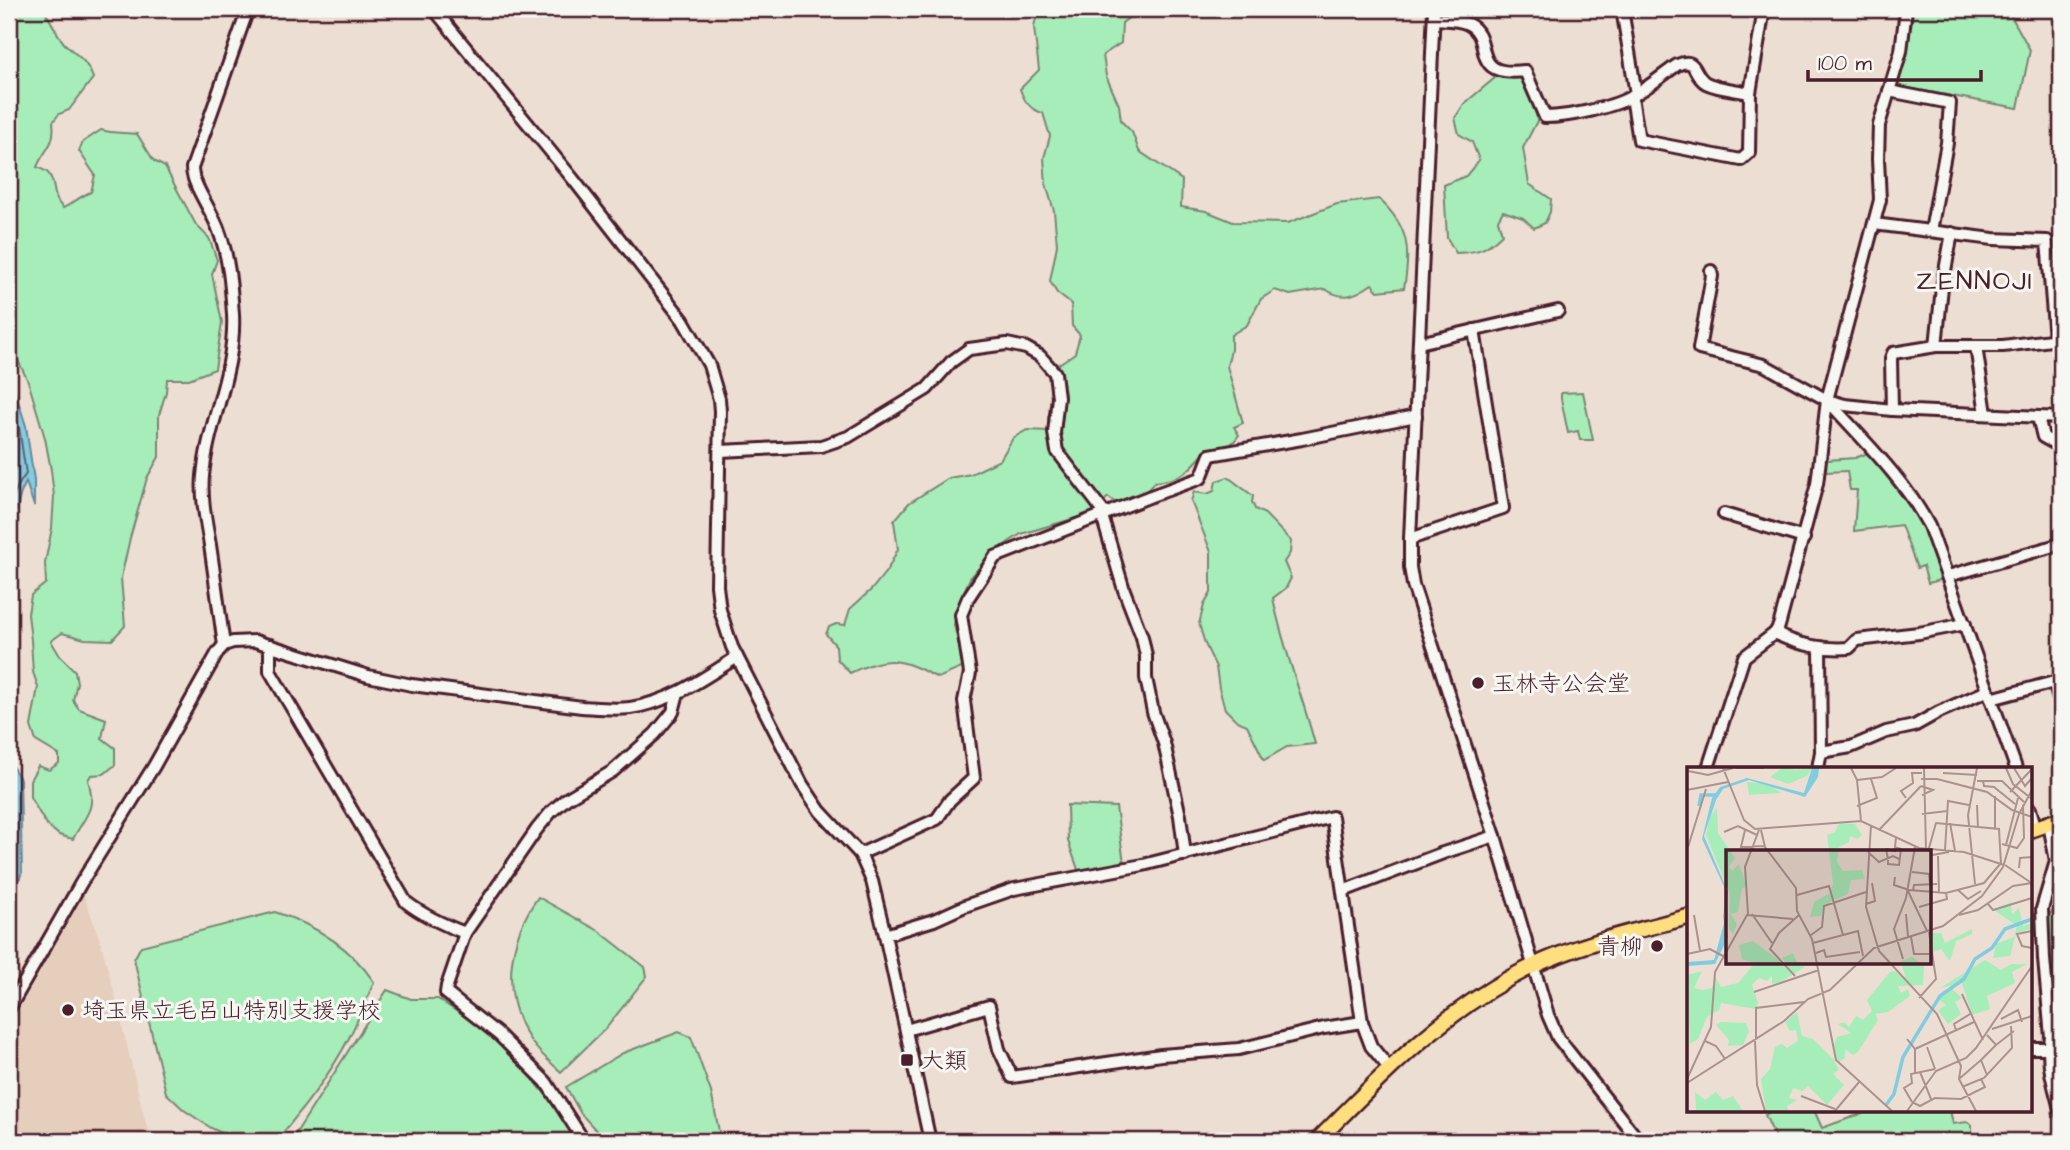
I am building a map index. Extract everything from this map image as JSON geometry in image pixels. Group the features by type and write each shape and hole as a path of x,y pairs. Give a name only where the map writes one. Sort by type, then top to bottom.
{"main road":[{"path":"1317,1141 1389,1068 1456,1011 1498,984 1533,966 1602,940 1687,918"}],"street":[{"path":"224,645 204,507 203,478 207,450 228,369 233,318 227,253 209,205 195,182 192,168 248,9"},
{"path":"433,9 573,179 694,335 709,365 719,399 718,597 727,637 790,764 813,803 860,854 872,881 930,1141"},
{"path":"1622,9 1639,140 1741,160 1749,153 1750,93 1764,9"},
{"path":"1708,767 1744,657 1775,633 1779,626 1804,538 1817,484 1827,400 1880,200 1879,125 1901,51 1906,9"},
{"path":"1639,1141 1558,1038 1548,1016 1495,836 1413,585 1410,539 1434,14 1469,24 1478,33 1487,60 1496,70 1506,73 1525,71 1545,117 1591,110 1634,96 1677,65 1688,62 1705,83 1750,93"},
{"path":"1889,90 1950,103 1947,143 1931,231"},
{"path":"1874,224 1993,239 2047,241 2058,339 2003,346 1936,346 1893,352 1892,410"},
{"path":"1936,346 1942,287 1952,233"},
{"path":"1711,271 1699,349 1764,365 1827,400 1845,405 1892,410 2061,418"},
{"path":"1419,342 1558,312"},
{"path":"1410,539 1503,508 1474,330"},
{"path":"720,451 821,446 848,438 927,388 951,362 969,349 1007,344 1026,348 1040,356 1055,373 1058,397 1054,433 1057,451 1103,511 1102,516 1124,590 1142,638 1146,656 1146,678 1153,712 1164,743 1180,816 1185,855"},
{"path":"1976,346 1986,414"},
{"path":"1827,400 1879,457 1920,509 1929,526 2016,767"},
{"path":"860,854 937,819 950,800 974,778 964,701 970,673 961,615 968,598 995,557 1201,478 1210,455 1416,416"},
{"path":"2038,417 2043,437 2061,447"},
{"path":"1724,514 1804,538"},
{"path":"1948,576 2061,544"},
{"path":"1775,633 1785,639 1836,649 1849,648 1857,640 1919,633 1965,624"},
{"path":"9,1009 224,645 247,640 369,676 412,685 582,707 628,708 656,703 694,685 737,657"},
{"path":"270,645 270,671 406,902 438,922 465,933"},
{"path":"1818,767 1821,752 1820,647"},
{"path":"1821,752 1852,747 1886,732 1914,726 1940,712 1989,695 2054,682 2061,706"},
{"path":"584,1141 546,1083 499,1035 446,993 465,933 537,829 566,799 613,771 655,734 673,712 678,693"},
{"path":"2032,811 2044,826 2056,861 2042,909 2051,1037 2048,1053 2061,1113"},
{"path":"885,935 1014,890 1143,865 1332,817 1362,1022 1371,1046 1389,1068"},
{"path":"1343,891 1495,836"},
{"path":"906,1030 989,1006 999,1049 1012,1077 1161,1055 1239,1049 1324,1028 1362,1022"},
{"path":"2032,1049 2061,1058"}],"shaded area":[{"name":"埼玉県立毛呂山特別支援学校","path":"84,895 114,992 145,1121 154,1141 9,1141 9,1027"}],"green space":[{"path":"9,9 42,9 61,39 84,62 93,78 69,110 59,114 53,122 53,136 37,167 51,177 59,203 63,208 91,192 95,175 79,151 83,142 101,130 137,134 154,161 165,167 196,225 209,238 217,260 212,274 222,322 215,369 189,379 167,379 159,415 159,457 147,478 121,578 125,626 112,640 85,639 62,633 51,641 60,656 75,671 77,683 73,700 79,709 106,719 102,738 115,748 115,765 104,774 91,775 88,780 91,805 73,839 59,835 46,824 30,797 30,780 38,766 49,770 59,763 59,755 36,741 31,726 38,687 33,672 28,614 31,595 46,583 45,563 52,528 54,496 45,438 28,381 9,342"},
{"path":"1038,9 1140,9 1122,23 1121,43 1103,55 1106,76 1119,105 1121,121 1132,132 1139,151 1182,180 1181,207 1206,211 1233,222 1288,223 1337,204 1379,199 1397,219 1405,239 1407,262 1404,288 1378,291 1372,284 1349,296 1331,293 1325,289 1290,295 1275,290 1261,299 1247,325 1231,335 1227,366 1243,423 1234,427 1239,435 1229,446 1206,451 1184,473 1154,482 1147,491 1133,499 1118,505 1108,497 1093,513 1021,534 991,554 970,578 957,607 954,625 964,667 938,678 904,663 886,661 850,673 837,659 836,646 826,634 829,627 836,624 845,625 850,609 872,589 888,569 898,549 894,521 909,503 949,478 971,474 1000,460 1013,438 1027,430 1048,431 1048,417 1062,403 1059,364 1075,353 1080,335 1072,326 1071,304 1057,293 1050,281 1057,245 1044,158 1050,136 1043,113 1028,104 1020,89 1039,70 1034,27"},
{"path":"1913,9 1987,9 2010,14 2030,50 2018,108 1897,86 1907,56"},
{"path":"1523,76 1533,96 1537,121 1523,148 1529,184 1551,199 1550,212 1545,223 1534,228 1523,218 1503,211 1498,220 1502,234 1482,249 1456,253 1447,238 1444,185 1466,176 1479,160 1472,142 1459,134 1455,118 1464,104 1496,77"},
{"path":"1583,392 1593,440 1580,440 1578,431 1568,433 1561,393"},
{"path":"1868,453 1913,507 1930,540 1944,579 1928,583 1923,566 1917,568 1901,525 1854,531 1857,490 1850,490 1847,471 1826,472 1827,460 1855,458"},
{"path":"1228,477 1253,496 1255,509 1265,514 1291,541 1290,553 1284,562 1291,578 1286,588 1273,598 1315,744 1287,747 1264,760 1247,725 1237,721 1225,709 1216,667 1199,624 1204,605 1211,593 1211,552 1191,501 1194,492 1207,494 1214,491 1216,481"},
{"path":"1067,805 1116,807 1124,863 1079,872 1068,841"},
{"path":"538,897 599,931 645,967 647,976 607,1027 561,1072 540,1053 520,1023 511,986 514,949 528,913"},
{"path":"2061,906 2061,1049 2053,1049 2055,1012 2051,992 2047,916"},
{"path":"275,912 318,930 343,947 374,982 342,1052 296,1117 276,1141 247,1141 211,1128 184,1110 166,1093 134,959 141,946"},
{"path":"387,990 411,999 438,999 483,1029 521,1065 547,1096 572,1135 580,1141 291,1141"},
{"path":"679,1032 691,1037 711,1092 721,1141 606,1141 581,1114 566,1087 623,1053"},
{"path":"1770,1112 1815,1112 1822,1128 1866,1112 1950,1112 1953,1124 1967,1122 1972,1125 1972,1141 1777,1141 1765,1115"}],"water":[{"path":"9,372 26,426 34,480 34,506 26,482 9,536"},
{"path":"9,761 20,779 22,872 9,906 9,852 14,833"}],"place":[{"name":"玉林寺公会堂","path":"1478,683"},
{"name":"青柳","path":"1657,946"},
{"name":"埼玉県立毛呂山特別支援学校","path":"68,1010"},
{"name":"大類","path":"907,1060"}],"district":[{"name":"ZENNOJI","path":"1975,280"}]}
